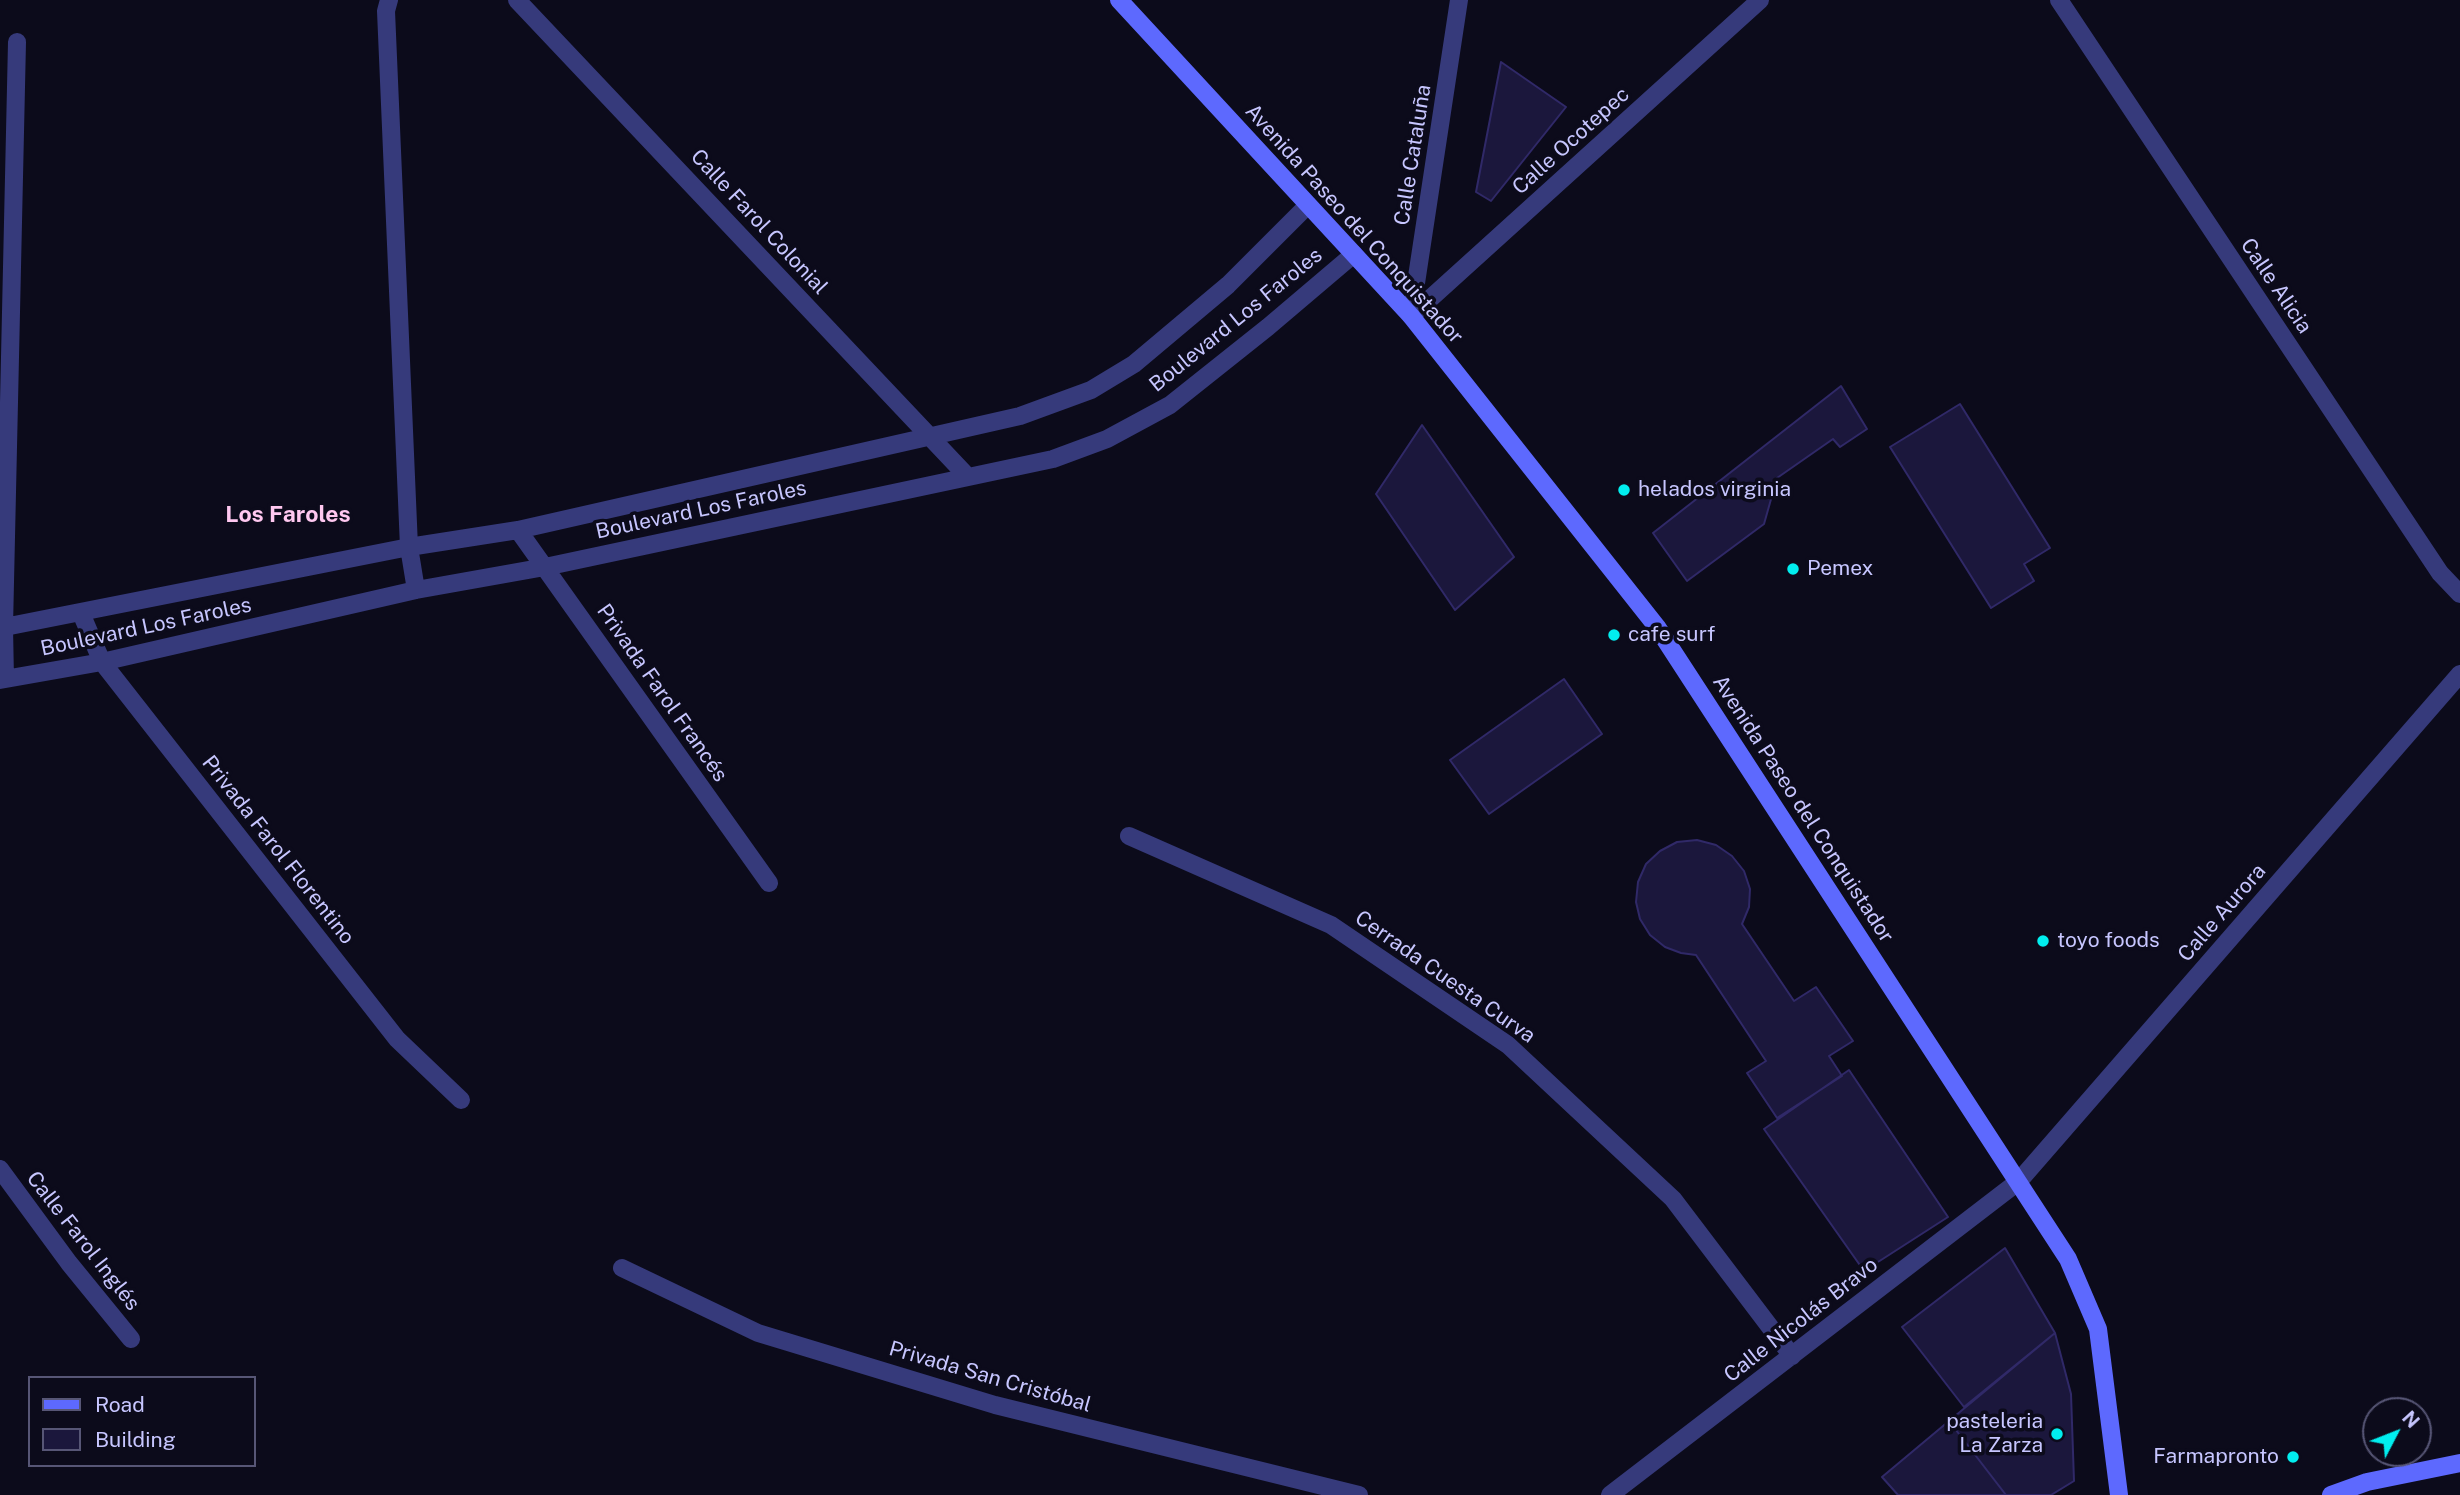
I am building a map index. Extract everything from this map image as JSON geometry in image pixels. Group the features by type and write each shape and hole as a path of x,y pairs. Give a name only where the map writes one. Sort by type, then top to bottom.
{"main road":[{"name":"Avenida Paseo del Conquistador","path":"1119,0 1411,316 1657,627 2068,1259 2098,1329 2119,1495"},
{"path":"2331,1495 2367,1482 2460,1463"}],"street":[{"path":"389,0 386,11 409,547 416,590"},
{"name":"Calle Farol Colonial","path":"517,0 967,476"},
{"name":"Calle Cataluña","path":"1411,316 1459,0"},
{"name":"Calle Ocotepec","path":"1411,316 1760,0"},
{"name":"Calle Alicia","path":"2059,0 2432,561 2460,594"},
{"path":"3,680 2,627 17,42"},
{"name":"Boulevard Los Faroles","path":"2,627 409,547 518,530 1020,416 1091,390 1134,364 1228,285 1308,205"},
{"name":"Boulevard Los Faroles","path":"3,680 102,662 416,590 545,567 1053,459 1107,439 1170,405 1354,254"},
{"name":"Privada Farol Francés","path":"518,530 769,883"},
{"name":"Privada Farol Florentino","path":"81,613 102,662 397,1039 461,1100"},
{"name":"Calle Aurora","path":"2019,1181 2460,674"},
{"name":"Cerrada Cuesta Curva","path":"1129,836 1331,925 1508,1045 1673,1199 1792,1356"},
{"name":"Calle Farol Inglés","path":"0,1169 69,1263 131,1339"},
{"name":"Calle Nicolás Bravo","path":"1610,1495 2019,1181"},
{"name":"Privada San Cristóbal","path":"622,1268 758,1333 995,1405 1359,1495"}],"building":[{"path":"1501,62 1566,107 1491,201 1476,192"},
{"path":"1841,386 1867,429 1840,447 1833,439 1777,478 1764,524 1687,581 1653,533"},
{"path":"1960,404 2050,548 2024,564 2034,581 1991,608 1890,447"},
{"path":"1422,425 1514,557 1455,610 1376,494"},
{"path":"1564,679 1602,734 1489,814 1450,760"},
{"path":"1697,840 1716,845 1732,856 1744,871 1750,889 1749,907 1742,924 1794,1001 1816,987 1853,1041 1829,1056 1842,1076 1777,1118 1747,1073 1766,1061 1696,955 1665,947 1650,935 1640,919 1636,902 1638,882 1646,864 1660,851 1677,842"},
{"path":"1849,1070 1948,1217 1864,1271 1764,1129"},
{"path":"2005,1248 2055,1333 1964,1407 1902,1327"},
{"path":"2055,1333 2071,1394 2074,1481 2051,1495 2006,1495 1949,1421"},
{"path":"1949,1421 2006,1495 1898,1495 1882,1477"}],"place":[{"name":"helados virginia","path":"1624,490"},
{"name":"Pemex","path":"1793,569"},
{"name":"cafe surf","path":"1614,635"},
{"name":"toyo foods","path":"2043,941"},
{"name":"pasteleria La Zarza","path":"2057,1434"},
{"name":"Farmapronto","path":"2293,1457"}],"district":[{"name":"Los Faroles","path":"288,515"}]}
